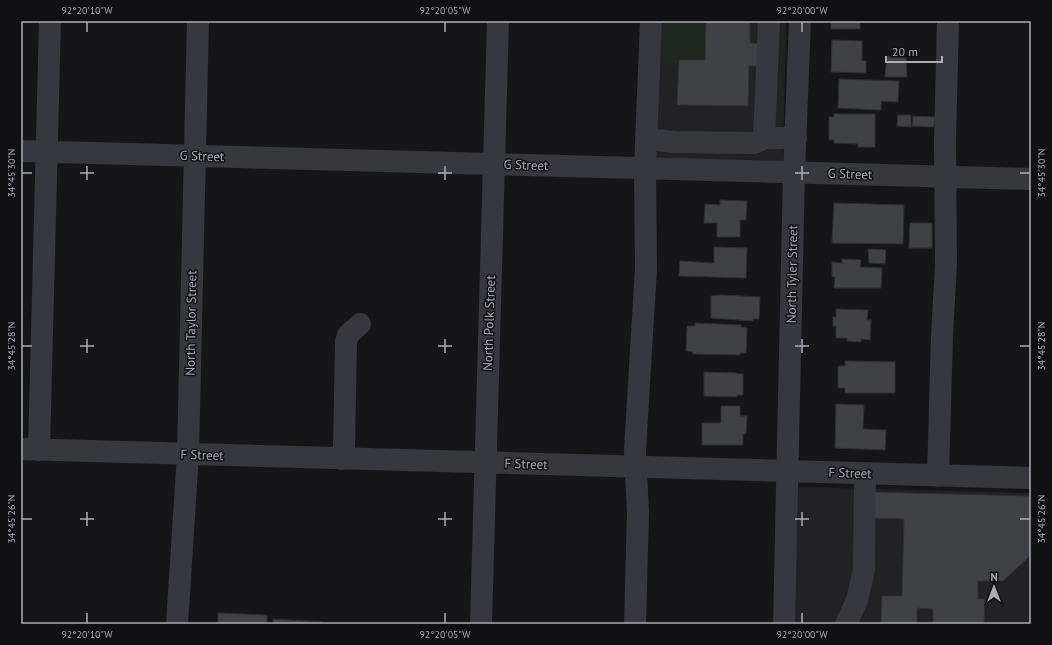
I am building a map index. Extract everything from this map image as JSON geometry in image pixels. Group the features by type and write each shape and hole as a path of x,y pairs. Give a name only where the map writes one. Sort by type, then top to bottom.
{"street":[{"path":"30,450 47,152 50,21"},
{"name":"North Taylor Street","path":"177,624 188,454 198,21"},
{"name":"North Polk Street","path":"481,624 498,21"},
{"path":"635,624 638,521 635,450 646,268 645,168 651,21"},
{"path":"764,138 769,21"},
{"name":"North Tyler Street","path":"784,624 794,172 800,21"},
{"path":"938,476 942,334 946,264 948,21"},
{"path":"647,139 674,142 754,143 764,138 796,138"},
{"name":"G Street","path":"21,151 1031,179"},
{"path":"341,459 344,447 346,342 348,334 360,324"},
{"name":"F Street","path":"30,450 1031,478"},
{"path":"846,624 857,600 864,570 865,474"}],"shaded area":[{"path":"640,21 786,21 783,162 637,159"},
{"path":"665,21 706,21 705,60 679,60 679,63 664,62"},
{"path":"797,487 1031,493 1031,624 793,624"}],"building":[{"path":"706,21 750,21 750,43 762,44 761,66 749,66 748,106 677,105 679,60 705,60"},
{"path":"831,21 860,21 860,29 831,29"},
{"path":"832,40 862,41 862,61 866,61 866,73 831,72"},
{"path":"887,57 906,58 907,77 885,77"},
{"path":"839,79 899,81 898,102 881,101 881,110 838,108"},
{"path":"834,114 875,114 875,147 858,147 858,144 834,143 834,140 829,140 829,117 834,117"},
{"path":"898,115 911,115 911,127 897,126"},
{"path":"913,116 935,117 934,127 912,126"},
{"path":"720,200 747,201 746,220 740,220 740,237 717,237 717,223 704,223 705,204 720,205"},
{"path":"834,203 904,205 903,244 832,243"},
{"path":"910,223 932,223 932,248 909,248"},
{"path":"714,247 747,248 746,278 679,276 680,261 714,263"},
{"path":"868,249 886,250 885,264 869,263"},
{"path":"842,259 861,260 860,267 882,268 881,288 834,288 835,277 832,277 832,262 842,263"},
{"path":"721,295 760,297 759,319 753,319 753,321 711,318 711,296"},
{"path":"836,309 868,310 867,320 871,320 870,340 861,339 861,342 847,341 847,338 836,338 836,326 833,326 833,317 836,317"},
{"path":"695,323 741,325 741,327 747,328 746,353 740,353 740,355 693,354 693,352 686,351 687,326 695,326"},
{"path":"845,361 895,362 895,393 845,393 845,388 838,388 838,366 845,366"},
{"path":"704,372 743,374 743,395 737,395 737,397 704,396"},
{"path":"836,404 864,405 863,429 886,430 885,450 835,448"},
{"path":"721,406 740,406 740,416 747,416 746,434 743,434 743,445 702,445 702,423 721,423"},
{"path":"873,492 1031,496 1031,555 1003,581 978,581 978,599 985,599 984,624 933,624 933,609 917,608 917,624 881,624 882,596 902,596 904,519 872,518"},
{"path":"218,613 267,615 267,624 218,624"},
{"path":"273,619 323,622 323,624 273,624"}]}
